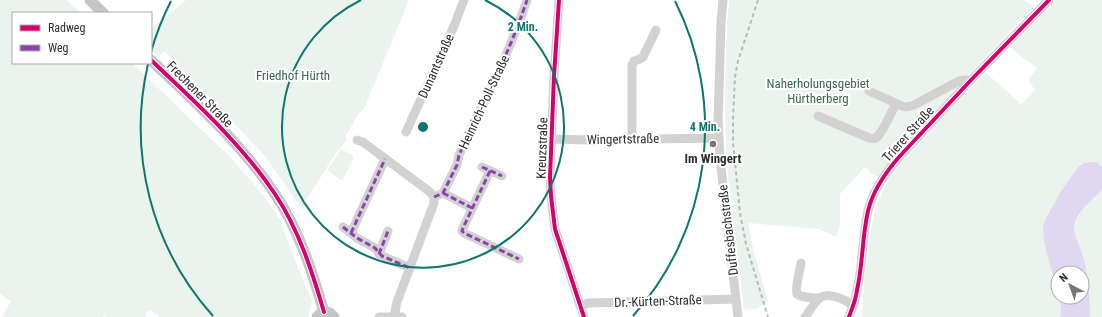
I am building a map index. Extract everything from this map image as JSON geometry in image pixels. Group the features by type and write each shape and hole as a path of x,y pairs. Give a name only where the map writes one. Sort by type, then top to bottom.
{"main road":[{"path":"90,0 102,12"},
{"name":"Frechener Straße","path":"152,61 225,132 261,174 276,195 302,244 314,277 320,314"},
{"path":"320,314 329,312 334,317"}],"street":[{"name":"Dunantstraße","path":"406,132 454,26 464,0"},
{"name":"Heinrich-Poll-Straße","path":"443,193 508,50 527,0"},
{"name":"Kreuzstraße","path":"559,0 550,178 553,214 556,229 584,317"},
{"name":"Duffesbachstraße","path":"724,0 721,22 719,138 738,317"},
{"name":"Trierer Straße","path":"849,317 858,290 868,210 879,183 888,169 899,157 1049,0"},
{"path":"632,139 632,65 634,61 640,60 656,30"},
{"path":"869,90 896,104 906,107 914,105 959,81 971,80"},
{"path":"818,116 874,139 878,137 896,104"},
{"name":"Wingertstraße","path":"552,139 588,140 719,138"},
{"path":"358,140 363,142 430,192 434,198 434,203 397,302 394,317"},
{"path":"351,233 385,159"},
{"path":"502,176 486,169 462,231 519,259"},
{"path":"434,198 443,193 472,208"},
{"path":"343,227 357,238 375,248 382,256 410,268"},
{"path":"379,254 388,231"},
{"path":"801,263 797,294 808,298 820,298 825,296 839,298 854,305"},
{"path":"805,317 820,298"},
{"name":"Dr.-Kürten-Straße","path":"580,306 588,303 736,299"},
{"path":"380,317 402,317"}],"green space":[{"path":"0,0 67,0 79,12 12,12 12,64 133,64 234,161 266,199 280,220 312,301 308,317 160,317 149,310 145,317 107,317 104,315 103,317 2,317 11,301 0,294"},
{"name":"Friedhof Hürth","path":"186,0 409,0 364,109 358,114 346,136 346,141 336,153 301,208 265,156 165,51 158,57 152,51 152,28"},
{"name":"Naherholungsgebiet Hürtherberg","path":"729,0 1024,0 1034,7 957,87 965,94 986,73 1021,104 1035,90 1028,80 1037,68 1010,47 1054,0 1102,0 1102,167 1097,162 1078,167 1059,194 1045,220 1044,242 1051,265 1050,265 1050,305 1060,305 1060,317 862,317 864,280 870,234 875,209 887,181 872,174 865,167 840,194 840,226 836,237 819,229 748,223 754,252 768,301 757,309 744,310 726,158 725,85"},
{"path":"341,149 353,155 353,159 342,181 327,170"},
{"path":"1102,189 1102,317 1090,317 1090,265 1082,265 1074,231 1080,214"}],"shaded area":[{"path":"1097,162 1102,167 1102,189 1082,210 1074,226 1085,265 1050,265 1044,242 1043,228 1045,220 1059,194 1078,167 1084,163"},
{"path":"1060,305 1090,305 1090,317 1060,317"}],"railway":[{"path":"758,0 738,61 735,77 733,142 740,213 746,244 768,317"}],"marked path":[{"path":"434,197 443,193 457,165 459,155 504,59 527,0"},
{"path":"351,233 385,159"},
{"path":"482,167 502,176"},
{"path":"490,171 462,231 519,259"},
{"path":"443,193 472,208"},
{"path":"343,227 357,238 375,248 382,256 410,268"},
{"path":"379,254 388,231"}],"cycle path":[{"path":"559,0 554,76 550,178 551,196 555,229 584,317"},
{"path":"849,317 856,297 868,211 870,203 880,182 899,157 1049,0"},
{"path":"152,61 201,107 262,175 284,208 298,236 310,266 324,312"}],"place":[{"name":"Im Wingert","path":"713,144"}]}
